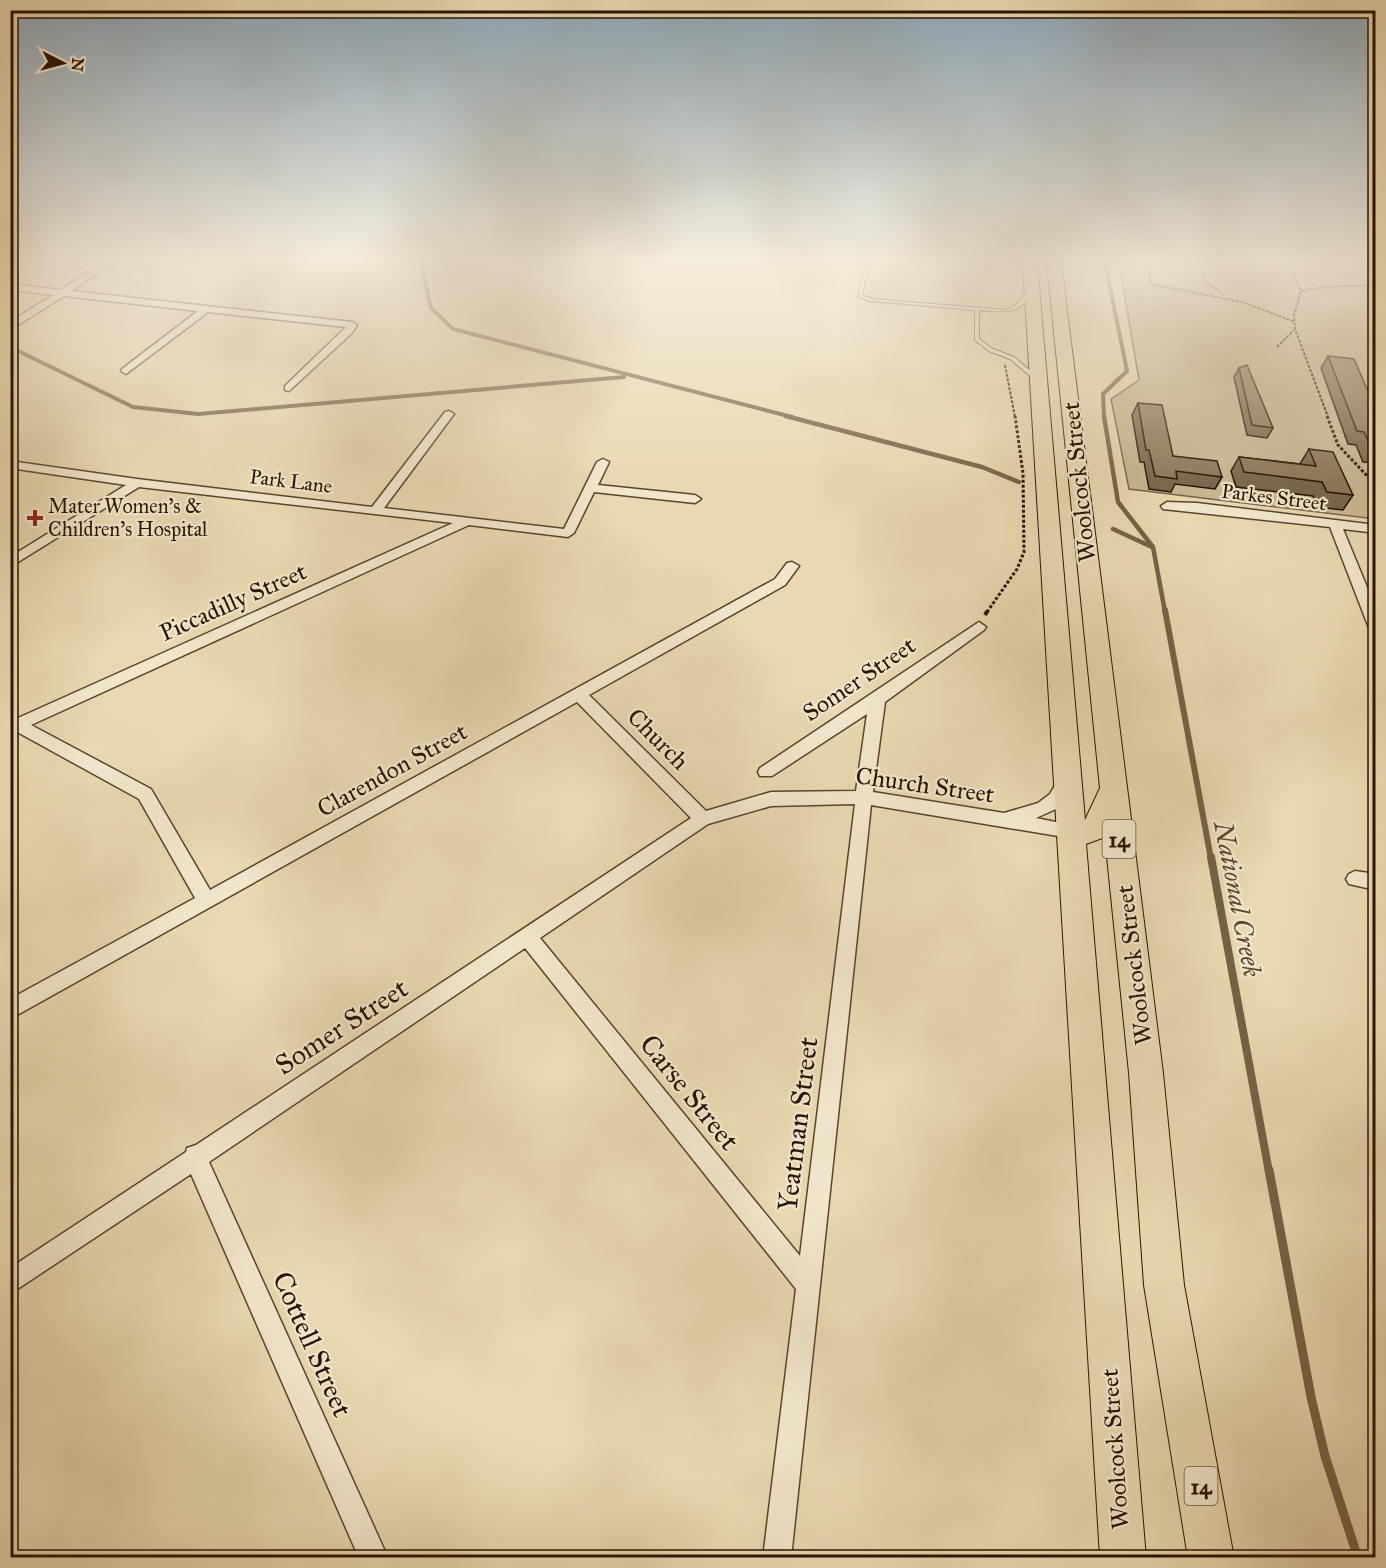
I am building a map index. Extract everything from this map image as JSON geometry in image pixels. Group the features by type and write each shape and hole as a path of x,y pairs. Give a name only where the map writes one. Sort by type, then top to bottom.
{"main road":[{"name":"Woolcock Street","path":"1036,336 1065,783 1123,1557"},
{"name":"Woolcock Street","path":"1062,336 1146,1073 1164,1285 1211,1557"},
{"path":"1070,831 1087,832 1096,828 1114,788"}],"street":[{"path":"126,371 171,336"},
{"path":"289,388 344,336"},
{"path":"375,511 449,414"},
{"path":"603,462 591,488 695,499"},
{"name":"Park Lane","path":"10,465 137,483 568,533 591,488"},
{"path":"10,563 137,483"},
{"name":"Parkes Street","path":"1167,506 1197,507 1376,529"},
{"name":"Piccadilly Street","path":"14,722 467,522"},
{"path":"1335,524 1376,628"},
{"name":"Clarendon Street","path":"10,1010 780,582 792,566"},
{"name":"Somer Street","path":"766,772 878,699 979,627"},
{"name":"Church","path":"578,693 703,819"},
{"name":"Yeatman Street","path":"777,1557 864,797 878,699"},
{"path":"14,722 145,794 207,901"},
{"path":"992,818 1026,815 1045,809 1057,798 1065,783"},
{"name":"Church Street","path":"703,819 771,799 864,797 1070,831"},
{"name":"Somer Street","path":"10,1282 195,1156 703,819"},
{"path":"1355,879 1376,882"},
{"name":"Carse Street","path":"528,936 807,1284"},
{"name":"Cottell Street","path":"195,1156 374,1557"}],"lane":[{"path":"977,336 977,339 991,350 1012,358 1039,380"}],"path":[{"path":"1277,347 1288,336"},
{"path":"1297,336 1338,445 1370,479 1376,503"},
{"path":"979,627 1017,569 1024,552 1023,473 1010,382 1005,375 1004,355"},
{"path":"1370,479 1376,480"}],"shaded area":[{"path":"1132,336 1375,336 1375,519 1129,489 1111,399 1139,380"}],"building":[{"path":"1328,356 1354,359 1367,389 1376,390 1376,450 1372,449 1364,432 1357,431"},
{"path":"1247,365 1273,428 1252,425 1239,368"},
{"path":"1138,403 1162,405 1173,456 1217,461 1222,477 1176,471 1177,479 1155,476 1149,450 1146,450"},
{"path":"1309,449 1333,452 1353,495 1327,492 1322,482 1244,472 1239,457 1316,466"}],"waterway":[{"path":"481,336 792,417"},
{"name":"National Creek","path":"1104,417 1103,394 1127,371 1120,336"},
{"path":"10,347 133,407 198,414 624,377"},
{"path":"786,416 982,467 1019,482"},
{"name":"National Creek","path":"1104,416 1118,502 1153,547 1165,612"},
{"path":"1113,529 1152,547"},
{"name":"National Creek","path":"1165,610 1211,859"},
{"name":"National Creek","path":"1211,857 1269,1172"},
{"name":"National Creek","path":"1269,1170 1311,1397 1325,1456 1358,1558"}],"place":[{"name":"Mater Women's & Children's Hospital","path":"35,518"}]}
